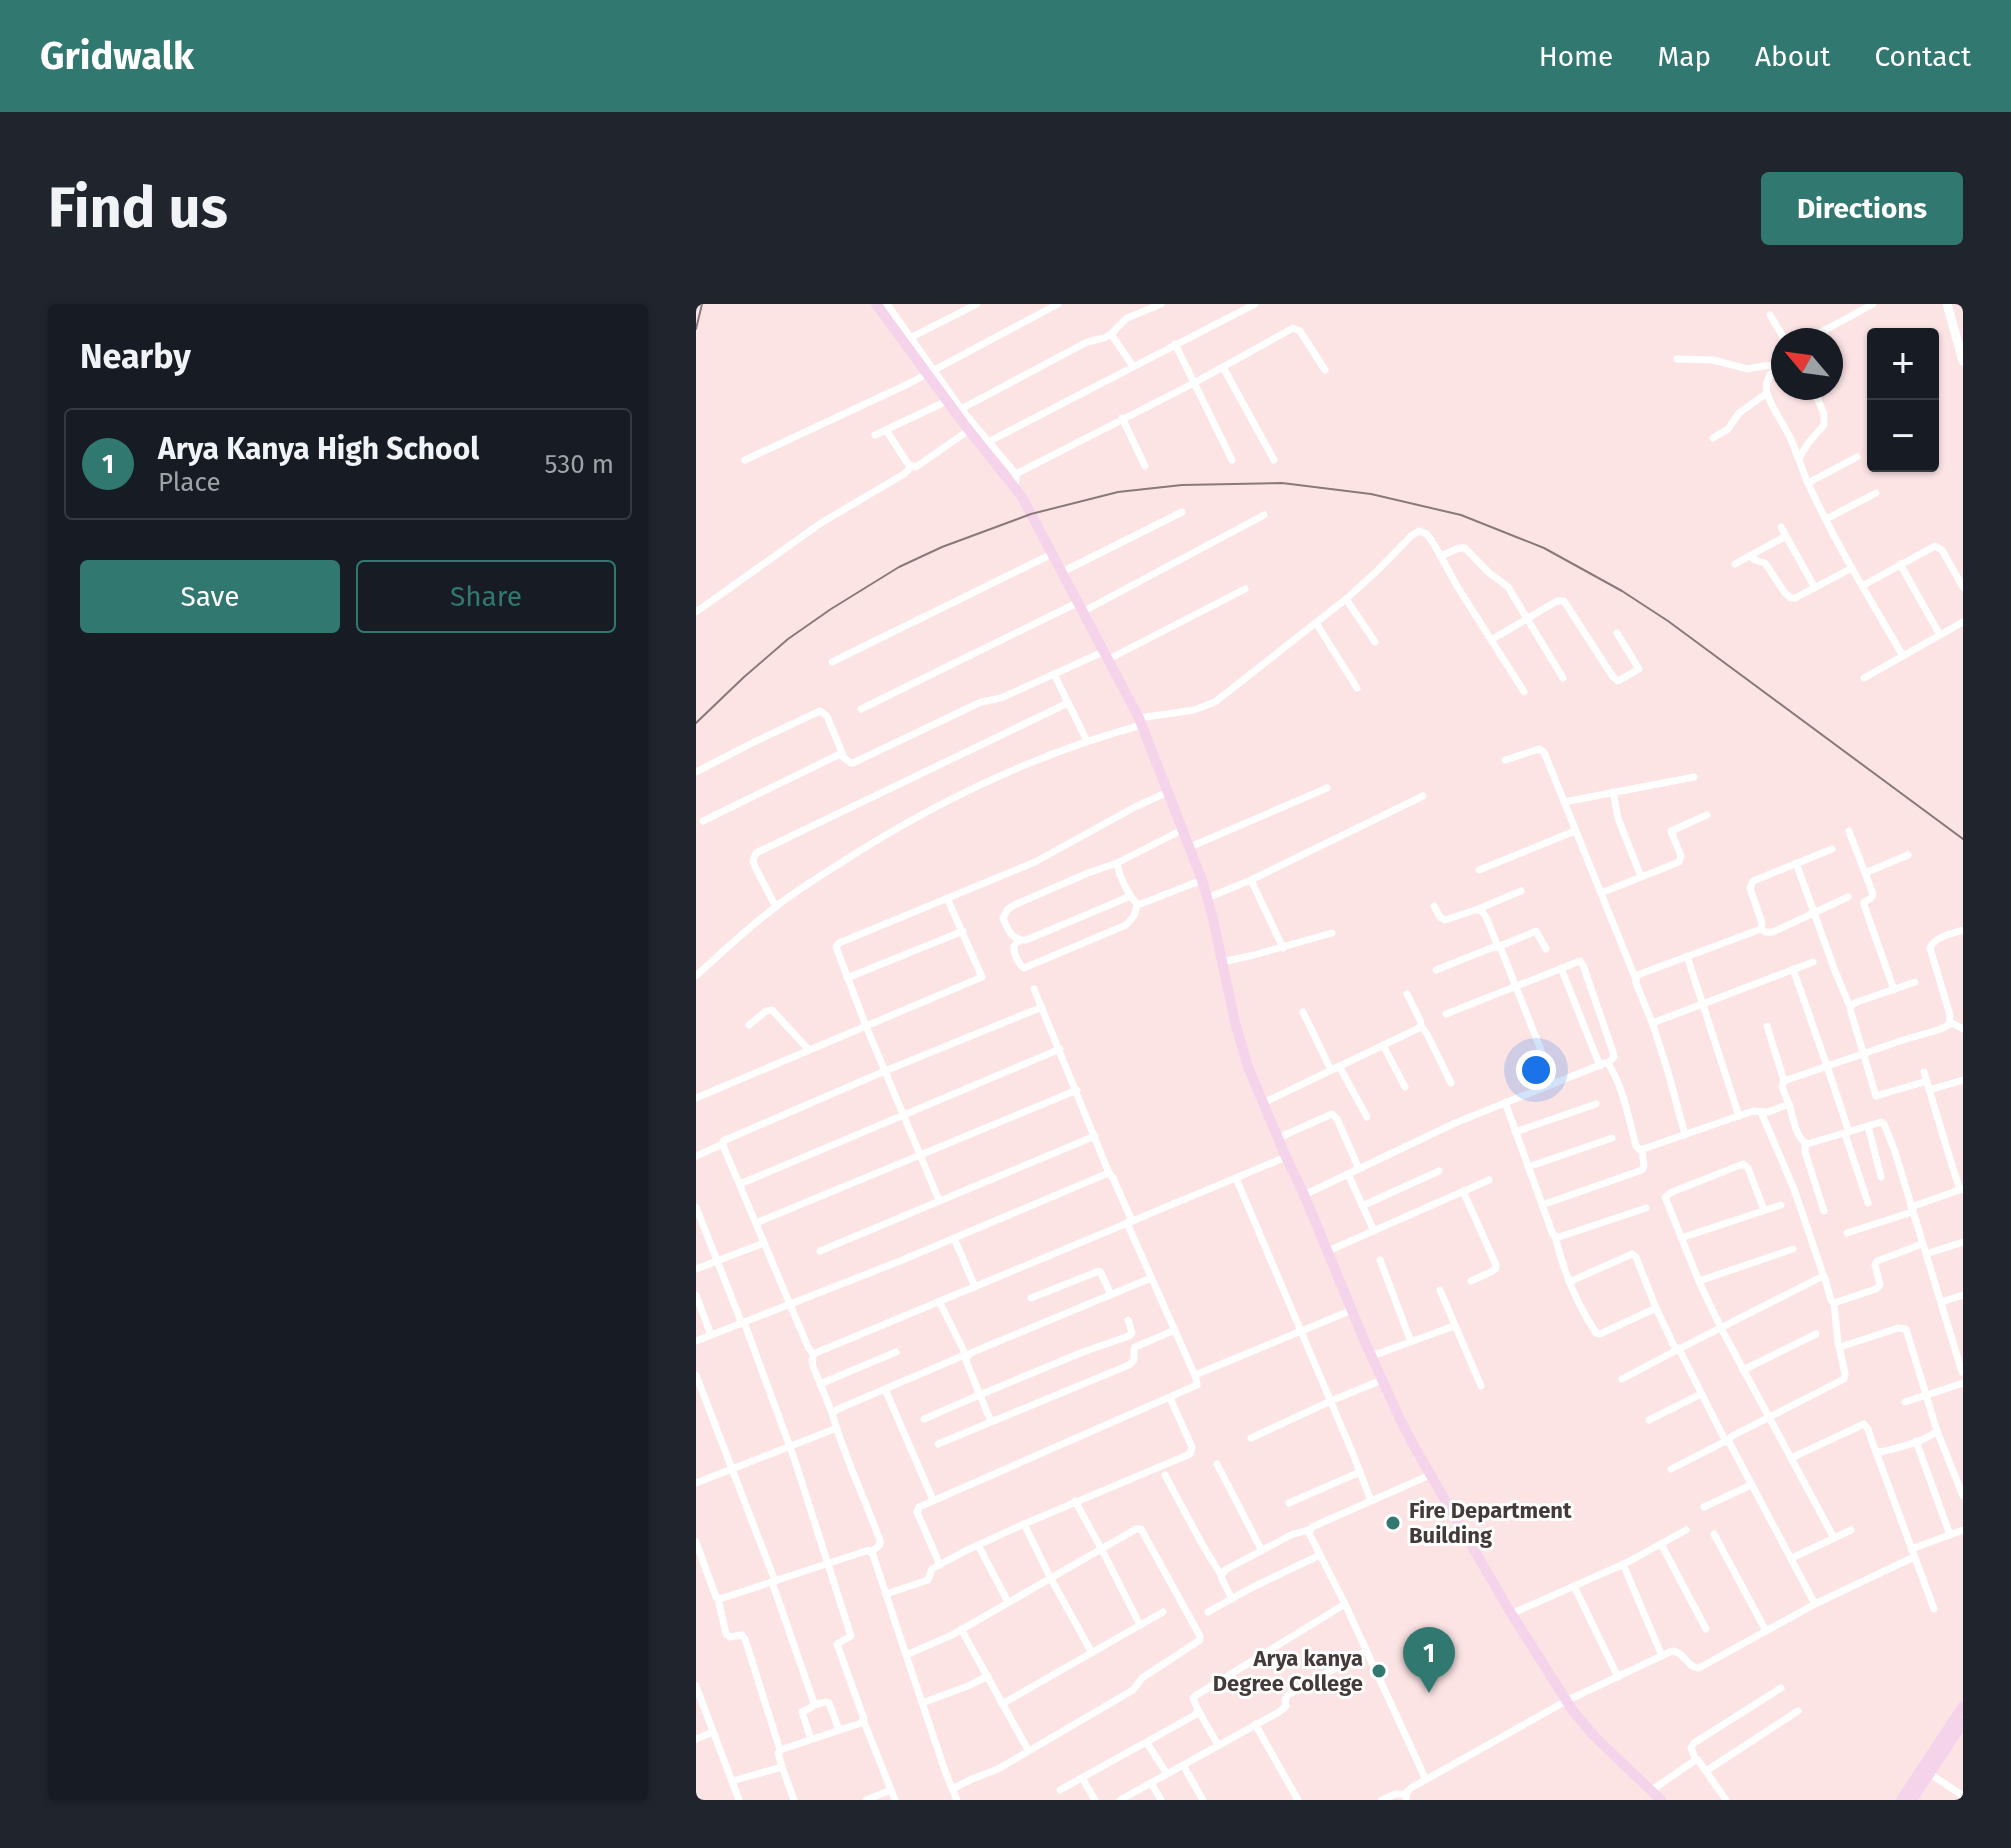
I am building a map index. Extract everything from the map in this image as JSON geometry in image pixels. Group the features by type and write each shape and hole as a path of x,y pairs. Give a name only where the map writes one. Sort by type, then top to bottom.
{"main road":[{"path":"876,304 931,381 1010,475 1013,487 1022,497 1140,722 1202,880 1248,1067 1400,1419 1511,1614 1566,1701 1594,1736 1661,1800"},
{"path":"1912,1800 1963,1706"},
{"path":"1901,1800 1963,1723"}],"street":[{"path":"887,304 1010,475 1296,328 1325,370"},
{"path":"910,338 977,304"},
{"path":"745,460 908,384 1058,304"},
{"path":"961,409 1087,342 1104,338 1127,318 1161,304"},
{"path":"988,442 1255,304"},
{"path":"1829,328 1873,304"},
{"path":"1947,304 1963,361"},
{"path":"1770,315 1778,328"},
{"path":"1111,334 1133,366"},
{"path":"1175,344 1232,460"},
{"path":"1677,359 1713,360 1748,369 1771,365"},
{"path":"1223,367 1274,460"},
{"path":"1771,375 1767,393 1808,483 1903,656"},
{"path":"1713,438 1728,429 1739,413 1767,393"},
{"path":"875,435 953,398"},
{"path":"1799,458 1824,425 1824,414 1818,400"},
{"path":"1122,418 1145,466"},
{"path":"696,612 821,523 904,474 912,466 921,465 975,426"},
{"path":"886,430 912,466"},
{"path":"1808,483 1857,457"},
{"path":"1826,519 1876,493"},
{"path":"1062,572 1182,512"},
{"path":"861,709 1081,607 1264,515"},
{"path":"1781,527 1815,588"},
{"path":"696,976 776,907 884,835 920,815 1014,770 1087,741 1140,722 1209,705 1346,599 1415,533 1427,534 1524,692"},
{"path":"1735,564 1786,536"},
{"path":"1862,586 1932,547 1939,547 1963,587"},
{"path":"1441,556 1465,548 1508,587 1563,678"},
{"path":"832,662 1052,554"},
{"path":"1750,556 1765,563 1791,598 1852,568"},
{"path":"1900,564 1940,635"},
{"path":"696,772 820,711 827,716 843,756 853,763 981,702 1001,698 1107,655 1245,589"},
{"path":"1346,599 1375,642"},
{"path":"1491,640 1557,601 1564,601 1618,681 1639,669 1617,633"},
{"path":"1864,678 1963,622"},
{"path":"1316,623 1357,688"},
{"path":"1054,674 1087,741"},
{"path":"776,907 755,867 756,853 1068,703"},
{"path":"1505,760 1543,750 1653,1025 1685,1135"},
{"path":"703,821 838,755 843,756"},
{"path":"1564,802 1694,777"},
{"path":"1190,847 1327,788"},
{"path":"939,1200 836,950 839,943 1035,862 1168,792"},
{"path":"1613,792 1618,818 1641,877"},
{"path":"1207,898 1251,880 1423,796"},
{"path":"1601,893 1679,862 1681,856 1671,831 1707,815"},
{"path":"1131,896 1026,940 1012,935 1003,918 1008,909 1117,863 1182,830"},
{"path":"1479,870 1575,831"},
{"path":"1849,831 1873,897 1864,905 1894,990"},
{"path":"1761,929 1750,884 1832,849"},
{"path":"1865,873 1908,855"},
{"path":"1117,863 1137,905"},
{"path":"1796,863 1850,1007 1876,1096 1963,1080"},
{"path":"1137,905 1202,880"},
{"path":"1251,880 1283,948"},
{"path":"1434,906 1445,920 1521,891"},
{"path":"1761,929 1773,932 1848,897"},
{"path":"696,1098 982,977 947,898"},
{"path":"1020,940 1014,949 1024,968 1126,925 1131,921 1137,905"},
{"path":"1478,909 1487,919 1502,951 1554,1083"},
{"path":"1636,980 1640,974 1761,929"},
{"path":"1784,1081 1945,1028 1950,1022 1950,1015 1930,948 1939,938 1963,930"},
{"path":"847,978 963,931"},
{"path":"1436,970 1536,931 1546,949"},
{"path":"1222,962 1332,933"},
{"path":"1687,956 1739,1116"},
{"path":"1304,1195 1455,1123 1604,1064 1614,1057 1583,965 1578,961 1446,1014"},
{"path":"1653,1025 1813,962"},
{"path":"1542,1205 1639,1171 1644,1166 1642,1150 1636,1146 1618,1084 1604,1064 1561,968"},
{"path":"1793,969 1827,1066 1868,1203"},
{"path":"1850,1007 1915,982"},
{"path":"940,1565 917,1512 919,1507 1197,1385 1034,989"},
{"path":"1407,994 1451,1083"},
{"path":"696,1156 723,1144 726,1139 1042,1007"},
{"path":"749,1025 766,1011 772,1010 809,1050"},
{"path":"1303,1012 1367,1117"},
{"path":"1950,1022 1963,1029"},
{"path":"1263,1103 1421,1026"},
{"path":"1767,1026 1784,1081 1782,1085 1799,1135 1805,1143 1805,1152 1824,1211"},
{"path":"1383,1045 1405,1087"},
{"path":"740,1184 1060,1049"},
{"path":"1847,1233 1962,1189 1940,1130 1924,1072"},
{"path":"756,1223 1077,1090"},
{"path":"1505,1102 1569,1282 1598,1334 1656,1308"},
{"path":"1515,1132 1596,1104"},
{"path":"1642,1150 1753,1111 1768,1112 1789,1104"},
{"path":"1671,1469 1844,1379 1834,1303 1794,1189 1761,1112"},
{"path":"1278,1138 1332,1114 1359,1169"},
{"path":"1805,1143 1881,1122 1884,1124 1941,1302 1959,1348 1962,1372"},
{"path":"1868,1126 1881,1177"},
{"path":"820,1251 1095,1136"},
{"path":"1528,1167 1612,1138"},
{"path":"723,1144 810,1351 814,1354"},
{"path":"871,1552 880,1545 880,1541 820,1384 812,1360 814,1354 1286,1157"},
{"path":"1764,1210 1748,1168 1743,1164 1667,1195 1665,1201 1721,1328 1834,1538"},
{"path":"1362,1206 1439,1171"},
{"path":"696,1341 791,1305 1109,1173"},
{"path":"1348,1174 1374,1231"},
{"path":"1236,1178 1371,1501"},
{"path":"1328,1251 1489,1180"},
{"path":"1463,1191 1496,1265 1491,1272 1471,1281"},
{"path":"1681,1238 1781,1205"},
{"path":"1555,1236 1646,1208"},
{"path":"697,1212 790,1447 829,1562 851,1636 837,1644 895,1800"},
{"path":"954,1238 975,1287"},
{"path":"1926,1254 1963,1242"},
{"path":"696,1269 764,1243"},
{"path":"1834,1303 1879,1287 1875,1263 1922,1244"},
{"path":"1699,1281 1793,1249"},
{"path":"1569,1282 1634,1255 1674,1346 1679,1349 1815,1604"},
{"path":"1380,1260 1411,1342"},
{"path":"1031,1298 1099,1271 1111,1295"},
{"path":"1622,1379 1824,1277"},
{"path":"832,1413 1151,1278"},
{"path":"1440,1290 1481,1386"},
{"path":"696,1295 711,1335"},
{"path":"1941,1302 1963,1295"},
{"path":"939,1301 967,1355 966,1361 978,1395 991,1422"},
{"path":"1195,1375 1352,1310"},
{"path":"924,1419 1083,1352 1129,1336 1132,1333 1128,1320"},
{"path":"1372,1356 1454,1326"},
{"path":"1839,1346 1903,1327 1937,1431 1963,1496"},
{"path":"938,1444 1129,1365 1134,1360 1135,1347 1175,1330"},
{"path":"1743,1370 1816,1334"},
{"path":"820,1384 896,1352"},
{"path":"696,1375 773,1582 813,1705"},
{"path":"1251,1438 1382,1380"},
{"path":"1905,1402 1963,1383"},
{"path":"885,1389 933,1500"},
{"path":"1649,1420 1701,1394"},
{"path":"886,1594 928,1580 931,1571 978,1545 1190,1454 1192,1447 1170,1398"},
{"path":"1791,1458 1864,1424 1934,1609"},
{"path":"696,1483 837,1428"},
{"path":"1876,1452 1916,1441 1937,1431"},
{"path":"1916,1441 1950,1535"},
{"path":"1217,1464 1262,1551"},
{"path":"1289,1503 1360,1472"},
{"path":"1165,1475 1232,1599"},
{"path":"1221,1575 1225,1570 1302,1530 1311,1529 1430,1475"},
{"path":"1704,1507 1751,1485"},
{"path":"1075,1501 1140,1625"},
{"path":"1024,1524 1092,1653"},
{"path":"906,1655 941,1641 1136,1529 1141,1529 1200,1636 1200,1640 1142,1678 1133,1690 998,1769 952,1789"},
{"path":"1311,1529 1310,1536 1345,1604 1426,1780"},
{"path":"1511,1614 1623,1564 1686,1530"},
{"path":"1792,1558 1851,1530"},
{"path":"1382,1800 1395,1794 1406,1797 1411,1788 1566,1701 1662,1656 1675,1651 1691,1666 1699,1668 1815,1604 1963,1530"},
{"path":"1714,1534 1766,1631"},
{"path":"696,1542 718,1599 726,1634 730,1637 744,1636 794,1800"},
{"path":"1661,1544 1706,1629"},
{"path":"978,1545 1008,1602"},
{"path":"718,1599 866,1550 871,1552"},
{"path":"871,1552 957,1800"},
{"path":"1208,1612 1320,1555"},
{"path":"1623,1564 1662,1656"},
{"path":"1574,1586 1618,1677"},
{"path":"1218,1745 1193,1698 1345,1604"},
{"path":"1002,1704 1163,1612"},
{"path":"961,1629 1028,1750"},
{"path":"1120,1800 1285,1708 1288,1695 1366,1651"},
{"path":"922,1703 988,1676"},
{"path":"696,1686 736,1799"},
{"path":"1726,1800 1696,1760 1691,1748 1694,1743 1781,1688"},
{"path":"811,1739 802,1712 813,1705 829,1703 839,1730"},
{"path":"1060,1790 1147,1743 1195,1715 1198,1710"},
{"path":"1706,1771 1798,1711"},
{"path":"780,1750 864,1722"},
{"path":"1255,1724 1298,1800"},
{"path":"696,1739 713,1732"},
{"path":"1147,1743 1167,1774"},
{"path":"1652,1790 1696,1760"},
{"path":"1183,1765 1203,1800"},
{"path":"732,1781 782,1767"},
{"path":"1926,1771 1963,1796"},
{"path":"1082,1778 1095,1800"},
{"path":"1151,1783 1161,1800"},
{"path":"866,1800 891,1790"}],"railway":[{"path":"696,329 702,304"},
{"path":"696,723 788,639 899,567 942,547 1031,514 1118,492 1182,485 1282,483 1371,494 1461,515 1544,548 1622,591 1668,621 1963,839"}],"place":[{"name":"Fire Department Building","path":"1393,1523"},
{"name":"Arya kanya Degree College","path":"1379,1671"},
{"name":"Arya Kanya High School","path":"1429,1693"}]}
